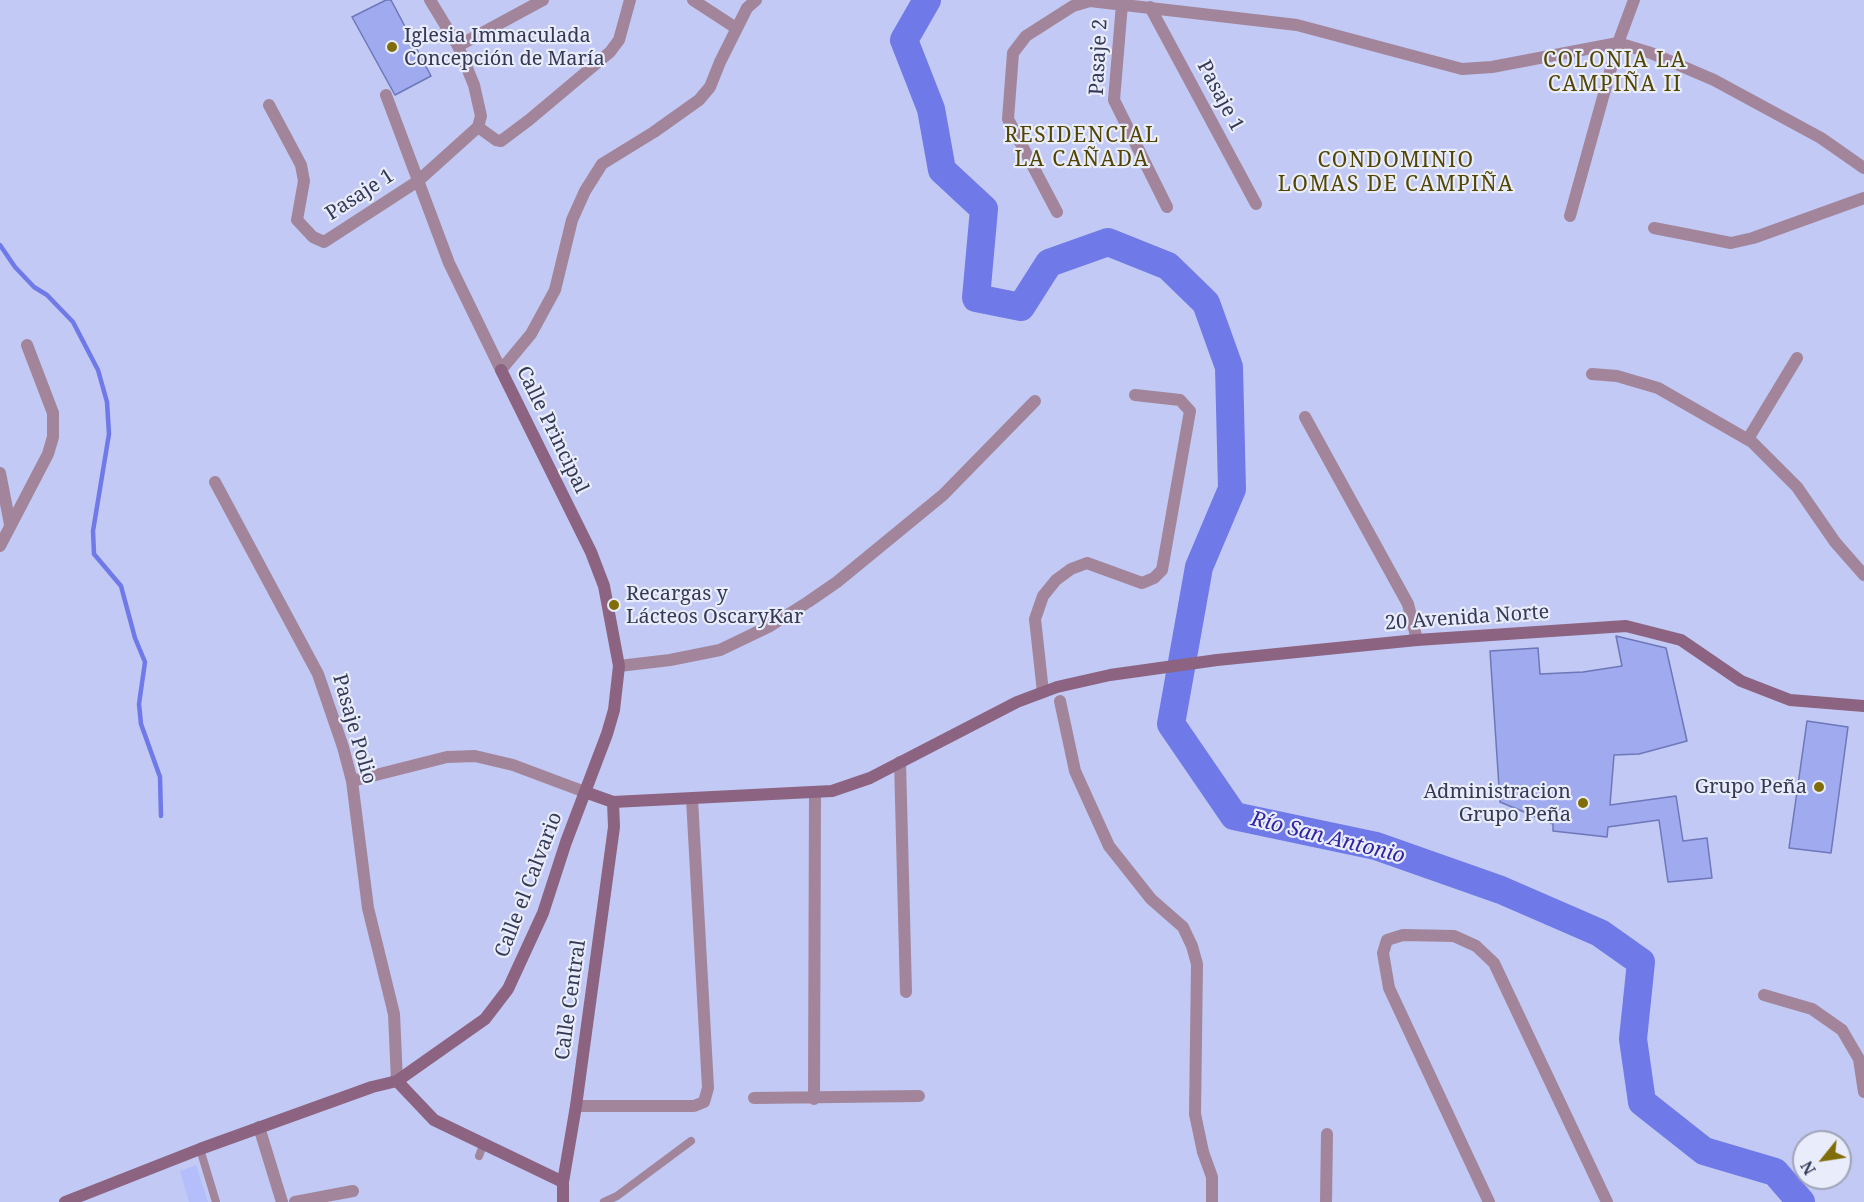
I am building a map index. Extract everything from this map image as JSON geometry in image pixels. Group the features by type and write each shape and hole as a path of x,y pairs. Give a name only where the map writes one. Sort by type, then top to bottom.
{"street":[{"path":"430,0 458,46 477,97 481,116 478,127 501,141 610,52 619,40 630,0"},
{"path":"458,46 543,0"},
{"path":"693,0 736,27"},
{"path":"501,370 531,334 555,290 572,220 585,190 602,164 654,132 699,100 711,87 736,27 747,8 756,0"},
{"path":"1570,216 1618,43 1634,0"},
{"path":"1057,212 1011,127 1007,111 1013,54 1026,36 1081,3 1122,4 1297,25 1462,69 1492,67 1618,43 1660,57 1723,85 1821,138 1864,168"},
{"name":"Pasaje 2","path":"1122,4 1114,100 1167,207"},
{"name":"Pasaje 1","path":"1150,7 1256,204"},
{"name":"Calle Principal","path":"386,94 449,263 591,552 604,586 619,666 614,710 608,734 585,792"},
{"name":"Pasaje 1","path":"269,105 301,165 304,181 297,220 313,237 324,242 418,181 478,127"},
{"path":"1654,228 1731,243 1753,238 1864,198"},
{"path":"0,546 38,474 53,437 53,413 27,345"},
{"path":"1748,439 1797,358"},
{"path":"1592,374 1617,376 1659,388 1748,439 1797,487 1835,542 1864,575"},
{"path":"351,780 447,757 475,756 513,765 613,802 815,792 851,786 1017,702 1043,692 1035,619 1043,596 1056,580 1071,569 1087,562 1142,583 1154,578 1162,570 1190,411 1180,400 1135,395"},
{"path":"619,666 670,660 720,650 770,626 808,602 837,582 943,495 1035,401"},
{"path":"1305,417 1408,604 1417,640"},
{"path":"0,473 10,524"},
{"name":"Pasaje Polio","path":"215,482 318,674 351,780 368,908 394,1014 397,1081"},
{"name":"20 Avenida Norte","path":"1043,692 1110,675 1217,660 1417,640 1626,626 1681,640 1741,681 1790,700 1864,706"},
{"path":"1060,701 1075,771 1108,846 1151,899 1183,927 1195,955 1197,964 1195,1114 1203,1152 1212,1177 1212,1202"},
{"path":"900,762 906,992"},
{"name":"Calle el Calvario","path":"70,1201 200,1149 372,1087 397,1081 485,1019 508,989 543,913 585,792"},
{"path":"814,1099 815,792"},
{"path":"576,1106 694,1106 704,1102 708,1088 692,799"},
{"name":"Calle Central","path":"563,1202 563,1182 576,1106 614,827 613,802"},
{"path":"1489,1202 1389,988 1383,953 1388,940 1404,935 1454,936 1476,946 1494,963 1607,1202"},
{"path":"1764,995 1812,1009 1842,1030 1859,1059 1864,1092"},
{"path":"397,1081 434,1120 563,1182"},
{"path":"754,1098 919,1096"},
{"path":"259,1128 282,1202"},
{"path":"1326,1202 1327,1134"},
{"path":"295,1202 353,1191"}],"lane":[{"path":"604,1202 617,1196 691,1141"},
{"path":"479,1156 484,1143"},
{"path":"200,1149 216,1202"}],"shaded area":[{"path":"196,1165 208,1202 189,1202 180,1171"}],"building":[{"name":"Iglesia Immaculada Concepción de María","path":"386,0 391,0 431,76 395,95 352,17"},
{"path":"1616,636 1666,648 1687,741 1639,754 1614,755 1610,805 1676,796 1683,841 1707,838 1712,878 1668,882 1659,820 1608,827 1607,837 1553,831 1553,824 1500,802 1490,651 1538,648 1540,674 1583,672 1622,666"},
{"name":"Grupo Peña","path":"1807,721 1848,727 1831,853 1789,848"}],"waterway":[{"name":"Río San Antonio","path":"927,0 904,40 931,109 942,170 984,209 976,298 1021,307 1049,263 1108,242 1168,266 1206,303 1229,367 1232,489 1199,567 1171,724 1234,816 1376,846 1501,890 1600,933 1641,962 1633,1039 1642,1102 1704,1151 1775,1172 1801,1202"},
{"path":"0,245 15,267 73,322 98,370 107,402 109,434 93,531 94,554 121,586 135,638 145,662 139,704 141,724 160,777 161,816"}],"place":[{"name":"Iglesia Immaculada Concepción de María","path":"392,47"},
{"name":"Recargas y Lácteos OscaryKar","path":"614,605"},
{"name":"Grupo Peña","path":"1819,787"},
{"name":"Administracion Grupo Peña","path":"1583,803"}],"district":[{"name":"COLONIA LA CAMPIÑA II","path":"1615,73"},
{"name":"RESIDENCIAL LA CAÑADA","path":"1082,148"},
{"name":"CONDOMINIO LOMAS DE CAMPIÑA","path":"1396,173"}]}
